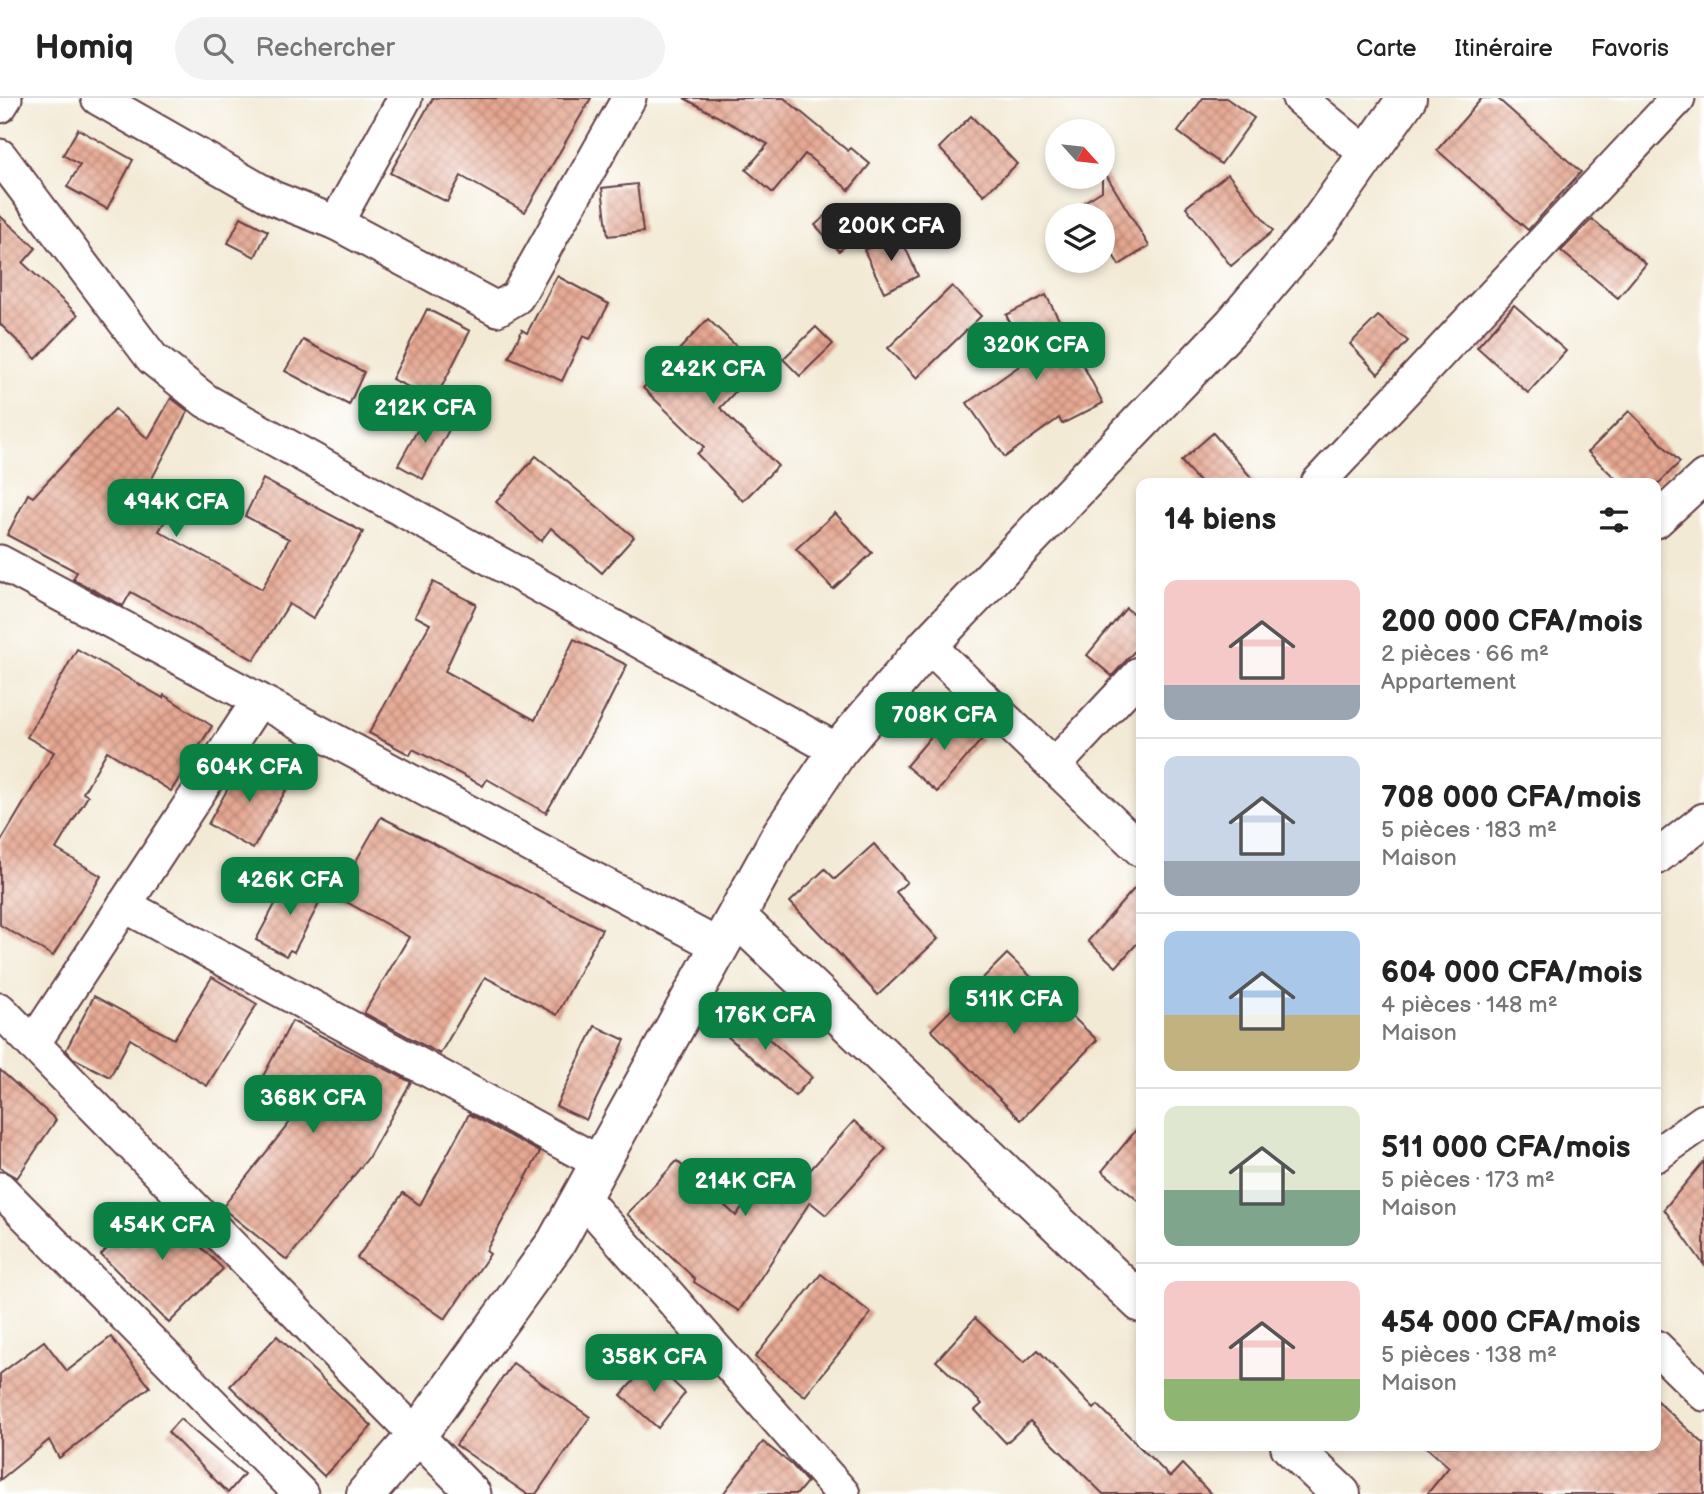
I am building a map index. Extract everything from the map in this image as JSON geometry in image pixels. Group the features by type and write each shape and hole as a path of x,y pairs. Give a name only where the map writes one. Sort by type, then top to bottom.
{"main road":[{"path":"366,1494 418,1435 557,1241 782,833 838,751 928,645 1233,325 1317,226 1406,98"},
{"path":"728,932 1136,1299"},
{"path":"1295,1451 1340,1494"}],"street":[{"path":"0,106 5,98"},
{"path":"98,98 273,198 336,223 497,309 508,305 517,297 629,98"},
{"path":"336,223 405,98"},
{"path":"1299,98 1368,155"},
{"path":"1323,478 1678,98"},
{"path":"1696,98 1704,107"},
{"path":"0,156 152,358 206,401 838,751"},
{"path":"1661,516 1704,477"},
{"path":"0,562 258,700 728,932"},
{"path":"928,645 1136,845"},
{"path":"1054,766 1136,678"},
{"path":"33,1044 258,700"},
{"path":"1661,854 1704,820"},
{"path":"124,905 600,1163"},
{"path":"0,1010 474,1494"},
{"path":"1661,1151 1704,1121"},
{"path":"0,1189 301,1494"},
{"path":"583,1198 844,1494"},
{"path":"1661,1352 1703,1392"}],"building":[{"path":"433,98 591,98 525,212 461,176 447,202 390,173"},
{"path":"684,98 784,98 848,151 851,148 870,164 849,190 805,154 773,193 746,170 768,144"},
{"path":"1203,98 1226,98 1254,118 1221,164 1178,132"},
{"path":"1482,98 1497,98 1581,172 1528,230 1437,150"},
{"path":"971,116 1017,164 984,195 939,148"},
{"path":"78,129 133,160 107,209 67,187 80,165 63,155"},
{"path":"1228,174 1273,231 1231,266 1186,207"},
{"path":"637,184 643,232 608,236 602,188"},
{"path":"1115,189 1149,246 1119,265 1115,258 1115,203 1082,203 1102,191"},
{"path":"833,209 860,234 839,251 815,225"},
{"path":"0,216 36,248 23,263 78,315 36,359 0,324"},
{"path":"241,217 268,231 255,257 228,243"},
{"path":"1592,219 1646,264 1618,298 1561,251"},
{"path":"899,233 918,276 884,292 864,250"},
{"path":"557,276 609,304 590,339 583,336 562,381 509,357 522,330 527,333"},
{"path":"952,286 981,316 917,378 888,348"},
{"path":"1046,295 1103,403 1062,424 1059,418 1005,457 967,403 1029,359 1006,315"},
{"path":"1514,305 1566,351 1528,393 1477,347"},
{"path":"427,309 470,331 435,400 392,379"},
{"path":"1378,316 1408,341 1378,374 1350,344"},
{"path":"708,319 758,367 720,408 778,466 743,501 697,454 704,447 643,388"},
{"path":"816,327 833,344 800,376 783,359"},
{"path":"303,340 364,372 349,405 285,371"},
{"path":"171,398 188,411 149,484 178,500 159,531 262,589 289,539 245,516 263,479 363,532 313,619 289,604 254,660 131,592 123,606 73,579 77,572 7,535 28,494 33,497 115,409 148,439"},
{"path":"428,411 452,424 423,479 398,465"},
{"path":"1629,411 1680,462 1661,481 1661,478 1615,478 1588,452"},
{"path":"1213,433 1252,478 1196,478 1181,461"},
{"path":"536,456 634,537 602,573 551,528 541,541 496,502"},
{"path":"835,513 872,553 833,589 796,549"},
{"path":"433,582 476,604 445,671 535,720 574,639 627,665 598,723 546,813 487,779 483,786 413,749 410,755 369,733 430,624 415,616"},
{"path":"1126,608 1136,616 1136,650 1112,676 1087,655"},
{"path":"77,649 163,698 164,695 212,726 171,791 107,751 83,793 88,796 56,849 101,876 53,956 0,925 0,843 54,752 27,737"},
{"path":"951,713 982,739 937,792 906,766"},
{"path":"245,758 290,783 253,849 208,824"},
{"path":"381,817 602,929 557,1015 485,977 440,1054 364,1013 409,937 336,896"},
{"path":"874,844 907,882 896,892 938,939 878,995 790,902 825,869 835,879"},
{"path":"290,876 324,894 294,952 290,950 286,956 256,940"},
{"path":"1136,887 1136,945 1116,967 1088,941"},
{"path":"1007,954 1097,1040 1021,1120 931,1030"},
{"path":"212,977 257,1004 207,1086 130,1039 110,1077 73,1058 66,1050 94,996 174,1039"},
{"path":"727,1010 750,1022 812,1077 795,1096 718,1028"},
{"path":"292,1021 411,1082 368,1158 287,1260 222,1208 294,1117 253,1095"},
{"path":"595,1026 625,1040 586,1120 556,1106"},
{"path":"0,1070 56,1120 17,1178 0,1168"},
{"path":"469,1114 540,1152 486,1251 490,1254 445,1319 357,1258 403,1193 420,1205"},
{"path":"854,1121 886,1149 826,1215 810,1202 739,1311 694,1282 695,1279 627,1214 677,1161 736,1216 755,1188 780,1204"},
{"path":"1136,1130 1136,1199 1102,1171"},
{"path":"1704,1161 1704,1265 1664,1209"},
{"path":"154,1200 223,1269 169,1323 101,1255"},
{"path":"821,1274 871,1313 805,1396 755,1357"},
{"path":"975,1318 1024,1363 1038,1350 1094,1409 1098,1405 1136,1443 1136,1451 1144,1451 1170,1477 1182,1464 1211,1494 1103,1494 1030,1421 1006,1443 975,1410 982,1404 936,1361"},
{"path":"277,1336 372,1426 324,1476 230,1386"},
{"path":"111,1337 150,1387 59,1458 49,1440 0,1480 0,1374 44,1341 67,1371"},
{"path":"651,1361 685,1393 658,1428 621,1395"},
{"path":"513,1363 590,1417 536,1494 527,1494 456,1445"},
{"path":"1661,1405 1704,1444 1704,1494 1427,1494 1449,1467 1431,1451 1661,1451"},
{"path":"180,1419 244,1474 228,1493 168,1432"},
{"path":"763,1442 792,1465 807,1482 797,1494 723,1494"}]}
